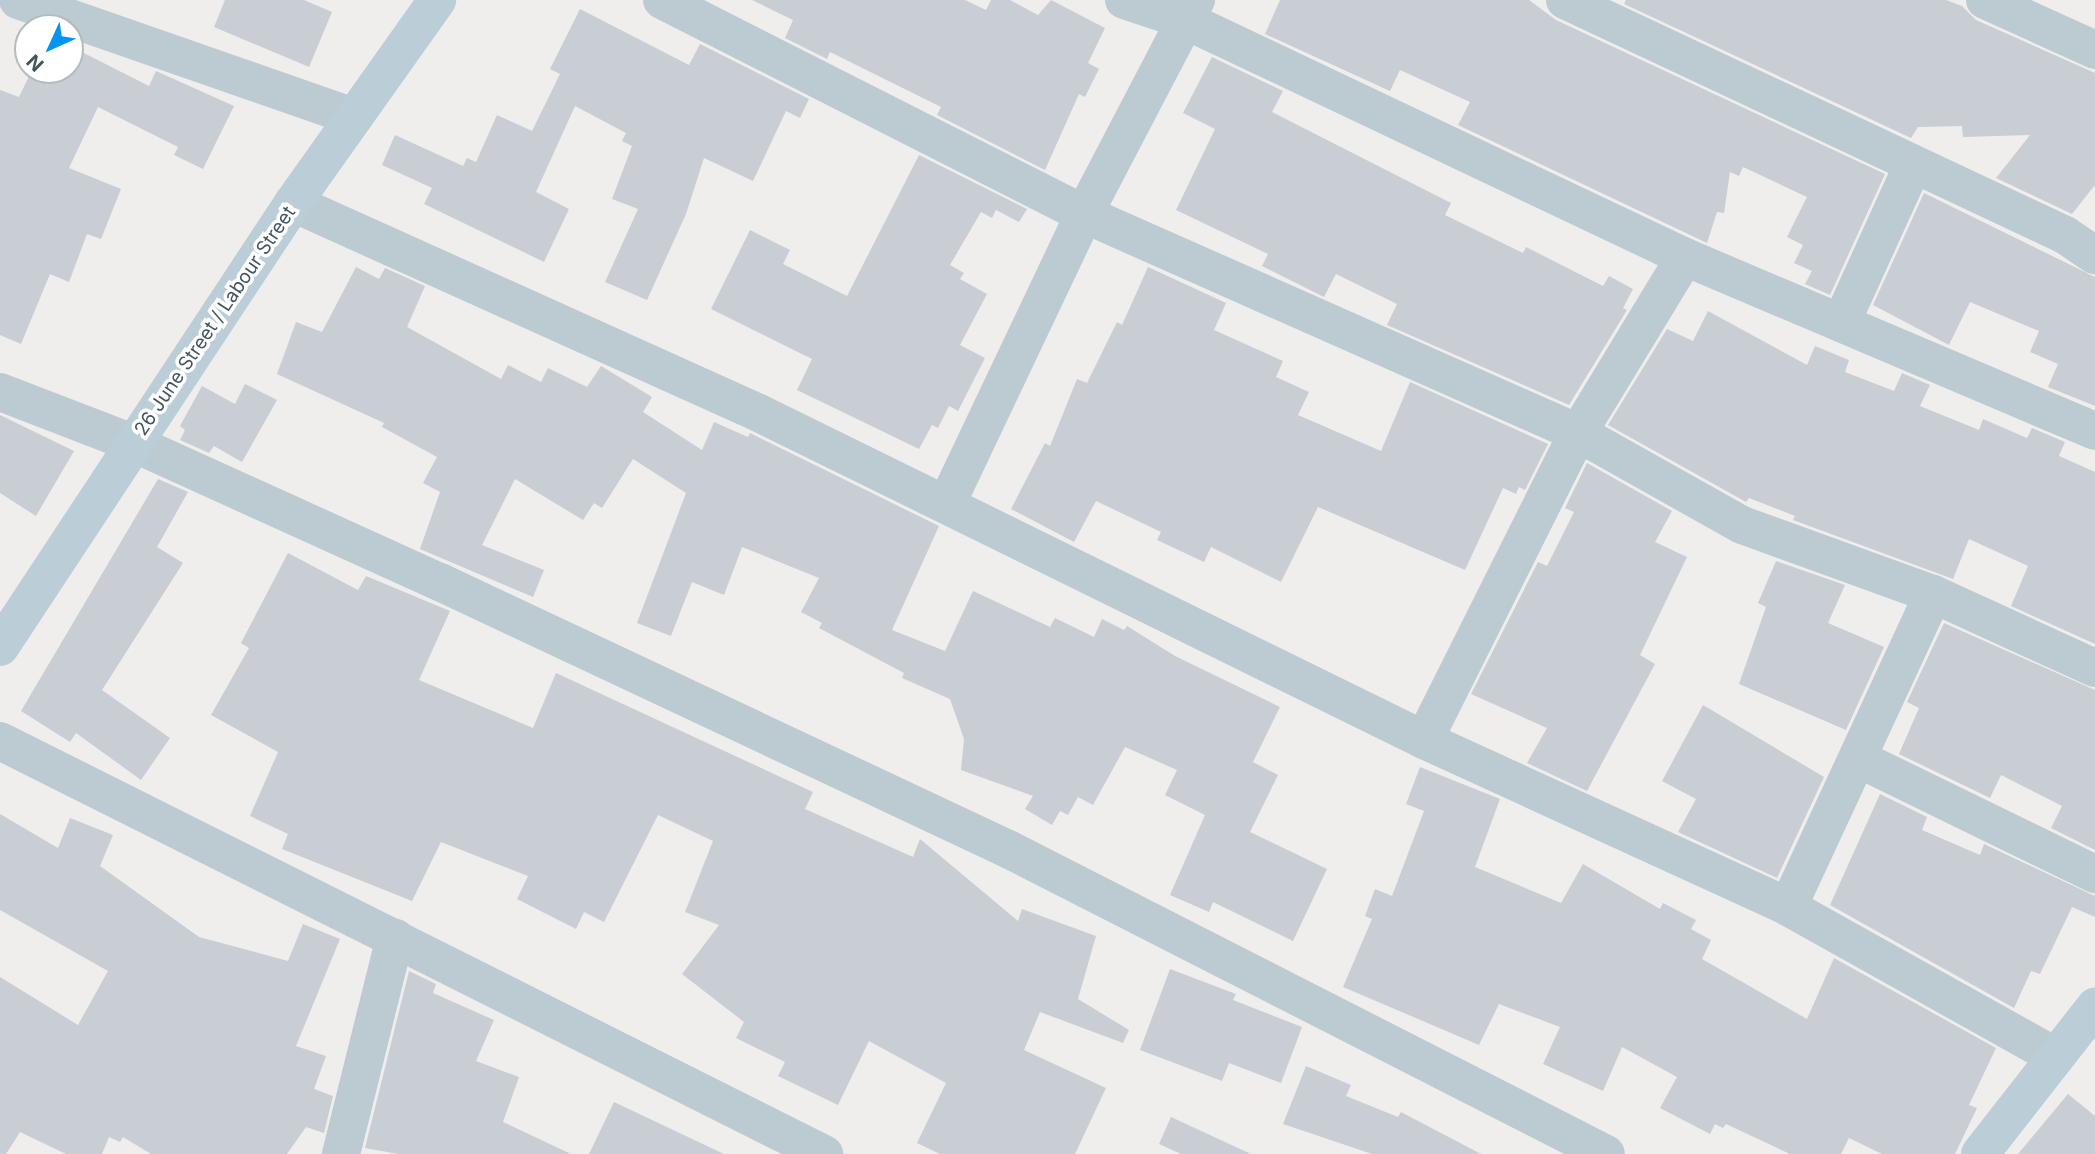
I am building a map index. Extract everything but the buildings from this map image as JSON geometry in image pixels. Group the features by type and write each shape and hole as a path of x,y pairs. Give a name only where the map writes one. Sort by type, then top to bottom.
{"street":[{"path":"18,0 101,13 354,117"},
{"name":"26 June Street / Labour Street","path":"0,647 293,203 437,0"},
{"path":"662,0 1084,214 1578,433 1742,525 1933,594 2095,668"},
{"path":"1124,0 1192,11 1685,257 2095,431"},
{"path":"1565,0 2065,235 2095,255"},
{"path":"1985,0 2095,50"},
{"path":"947,503 1084,214 1192,11"},
{"path":"1841,323 1913,165"},
{"path":"293,203 947,503 1424,740 1788,907 2055,1056"},
{"path":"1424,740 1578,433 1685,257"},
{"path":"0,392 133,443 440,582 1008,849 1606,1154"},
{"path":"1788,907 1933,594"},
{"path":"0,741 394,938 802,1148"},
{"path":"1858,759 2095,874"},
{"path":"341,1154 394,938"},
{"path":"1980,1154 2095,1007"}]}
